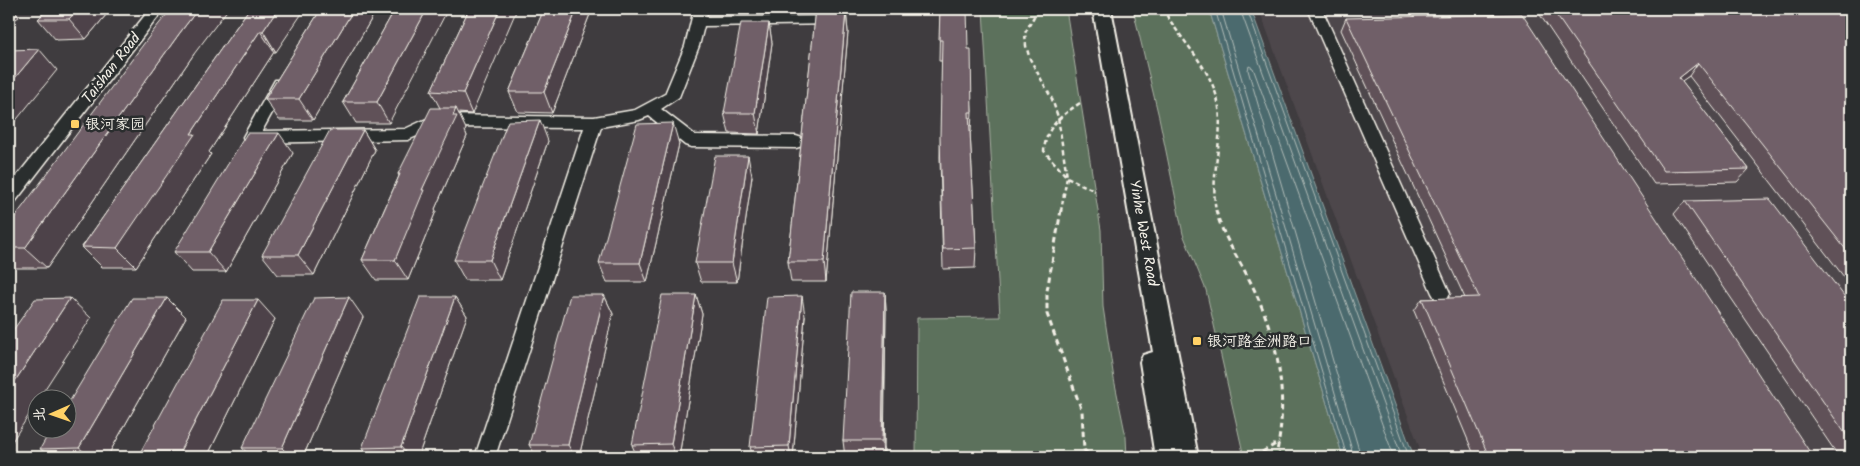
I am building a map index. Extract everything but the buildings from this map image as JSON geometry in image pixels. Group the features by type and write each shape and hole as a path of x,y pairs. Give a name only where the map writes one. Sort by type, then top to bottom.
{"main road":[{"name":"Yinhe West Road","path":"1089,9 1118,158 1168,457"},
{"name":"Yinhe West Road","path":"1102,9 1185,457"}],"street":[{"name":"Taishan Road","path":"9,198 157,9"},
{"path":"1315,9 1441,293"},
{"path":"289,67 251,137 408,134 435,121 594,123 639,116 671,97 692,46 700,15 842,19"},
{"path":"650,109 691,141 796,142"},
{"path":"485,457 594,123"}],"path":[{"path":"1038,9 1025,34 1026,46 1030,59 1052,99 1058,117 1067,177 1047,291 1047,314 1082,411 1083,457"},
{"path":"1162,9 1215,91 1220,109 1220,125 1212,188 1216,212 1252,286 1269,327 1280,372 1283,407 1277,450 1281,457"},
{"path":"1080,103 1058,117 1044,138 1044,151 1067,177 1095,191"},
{"path":"1254,457 1279,442"},
{"path":"1084,450 1091,457"}],"shaded area":[{"path":"1259,9 1851,9 1851,457 1423,457"}],"green space":[{"path":"983,9 1066,9 1101,230 1103,307 1114,379 1126,437 1127,457 916,457 917,318 1000,317"},
{"path":"1133,9 1209,9 1343,457 1244,457 1206,290 1183,234 1159,117"}],"water":[{"path":"1209,9 1251,9 1414,457 1343,457"}],"place":[{"name":"银河家园","path":"75,124"},
{"name":"银河路金洲路口","path":"1197,341"}]}
